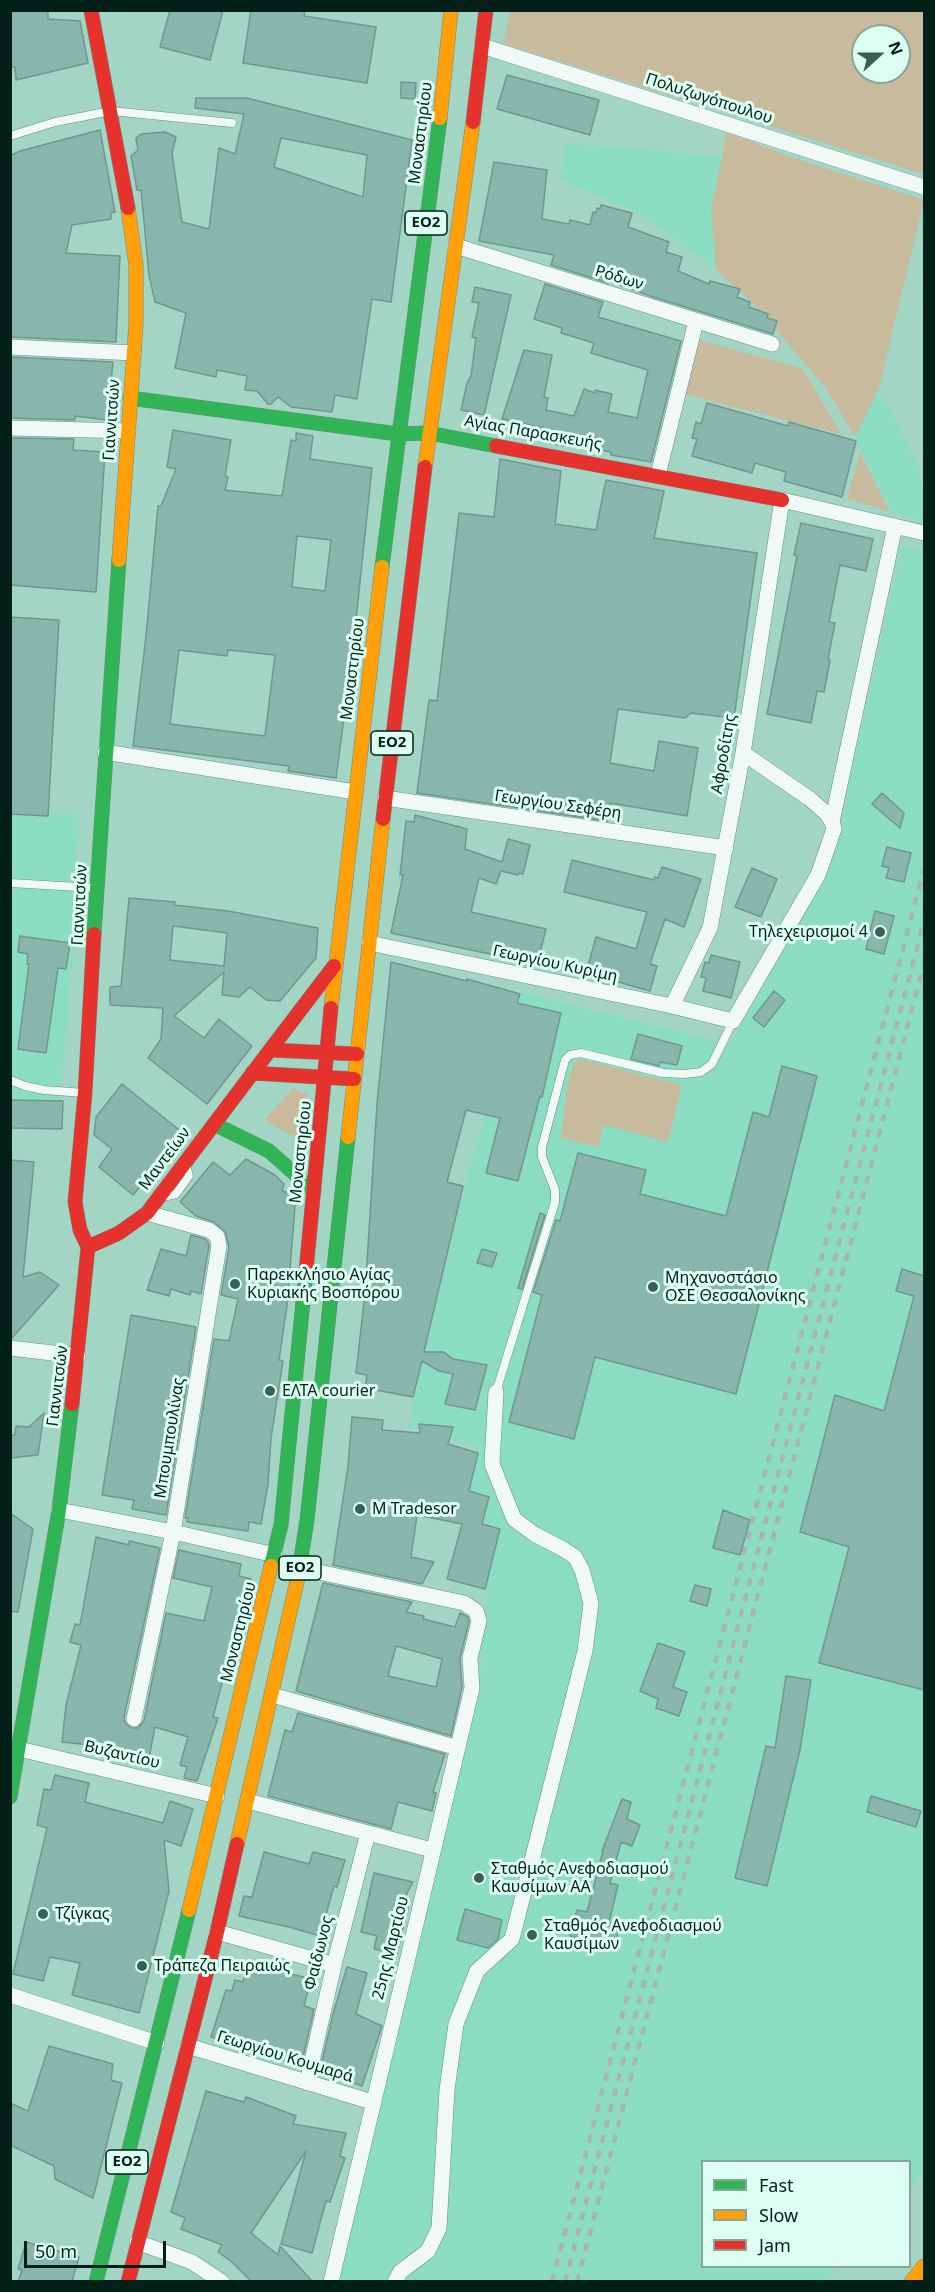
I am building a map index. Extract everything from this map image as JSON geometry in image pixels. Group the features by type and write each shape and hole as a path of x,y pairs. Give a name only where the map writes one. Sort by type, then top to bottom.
{"main road":[{"name":"Γιαννιτσών","path":"10,1797 58,1510 78,1356 88,1247 80,1230 75,1202 85,1093 105,752 137,299 136,265 124,182 91,10"},
{"name":"Μοναστηρίου","path":"96,2282 157,2043 275,1555 280,1525 334,966 398,434 439,124 451,10"},
{"name":"ΕΟ2","path":"128,2282 217,1932 300,1568 385,798 429,433 486,10"},
{"name":"Αγίας Παρασκευής","path":"130,398 398,434 429,433 782,500"},
{"name":"Μαντείων","path":"88,1247 119,1233 147,1213 334,966"},
{"path":"270,1050 357,1054"},
{"path":"252,1073 354,1079"},
{"path":"214,1124 269,1151 314,1191"},
{"path":"911,2282 924,2266"}],"street":[{"name":"Πολυζωγόπουλου","path":"482,46 924,186"},
{"name":"Ρόδων","path":"456,246 772,344"},
{"path":"658,475 696,321"},
{"path":"10,347 134,353"},
{"path":"10,428 128,431"},
{"name":"Αγίας Παρασκευής","path":"782,500 924,533"},
{"name":"Αφροδίτης","path":"672,1006 708,931 743,753 782,500"},
{"path":"733,1021 818,875 833,838 832,822 895,526"},
{"path":"105,752 355,792"},
{"path":"743,753 810,799 832,822"},
{"name":"Γεωργίου Σεφέρη","path":"385,798 726,848"},
{"name":"Γεωργίου Κυρίμη","path":"369,944 672,1006 733,1021"},
{"name":"Μπουμπουλίνας","path":"134,1719 173,1532 219,1241 217,1236 209,1230 147,1213"},
{"path":"10,1348 78,1356"},
{"path":"395,2282 400,2272 428,2250 439,2228 447,2090 456,2024 477,1971 512,1939 586,1641 591,1603 582,1570 575,1557 534,1534 514,1519 492,1464 496,1392"},
{"path":"58,1510 173,1532 275,1555"},
{"name":"25ης Μαρτίου","path":"300,1568 464,1603 476,1611 479,1622 470,1658 472,1688 331,2282"},
{"path":"272,1695 458,1748"},
{"name":"Βυζαντίου","path":"19,1749 217,1796"},
{"path":"248,1801 432,1850"},
{"name":"Φαίδωνος","path":"307,2083 368,1833"},
{"path":"217,1932 334,1965"},
{"path":"10,1995 157,2043"},
{"name":"Γεωργίου Κουμαρά","path":"188,2046 372,2103"},
{"path":"137,2242 192,2262 222,2282"}],"lane":[{"path":"10,136 55,122 111,111 232,123"},
{"path":"10,883 97,888"},
{"path":"496,1392 555,1202 555,1190 542,1156 542,1147 566,1060 570,1055 581,1053 663,1073 700,1072 712,1064 733,1021"},
{"path":"10,1080 24,1086 44,1090 85,1093"},
{"path":"167,1196 176,1194 189,1176 187,1169"}],"shaded area":[{"path":"510,11 924,11 924,174 504,44"},
{"path":"727,132 788,156 924,200 879,388 855,437 826,388 755,305 716,270 711,210"},
{"path":"567,143 703,155 757,155 762,198 713,197 711,210 745,234 864,364 893,415 918,467 924,498 924,522 890,511 855,437 826,388 791,343 755,305 716,270 672,236 626,207 560,179"},
{"path":"696,339 803,369 841,434 683,394"},
{"path":"860,452 889,511 847,499"},
{"path":"902,546 924,551 924,2170 911,2186 911,2160 701,2160 701,2268 837,2268 824,2281 337,2282 483,1658 473,1654 489,1592 446,1581 480,1448 408,1427 465,1184 522,992 722,1043 731,1043 819,887 837,845"},
{"path":"10,812 79,816 75,928 58,1126 11,1124"},
{"path":"581,1059 682,1085 668,1142 604,1125 598,1147 561,1138 566,1092 573,1064"},
{"path":"293,1088 308,1095 306,1143 264,1120"}],"building":[{"path":"10,10 48,10 48,19 80,21 88,63 16,80 15,67 10,68"},
{"path":"170,10 223,10 210,60 160,47"},
{"path":"251,10 305,10 304,16 376,27 367,83 243,63"},
{"path":"507,75 599,100 590,135 497,109"},
{"path":"401,82 416,83 415,99 401,98"},
{"path":"196,98 247,98 412,140 391,302 372,299 357,399 335,395 332,412 291,407 278,397 268,404 257,391 245,390 247,376 217,370 216,377 175,368 186,313 155,302 149,275 141,190 137,190 131,156 138,150 136,138 141,134 165,132 176,137 172,153 182,222 209,229 219,148 235,154 244,114 195,108","holes":["281,138 367,155 363,197 274,167"]},
{"path":"100,130 115,212 111,213 111,219 72,225 66,253 120,256 116,342 10,337 10,156 20,151"},
{"path":"494,162 547,170 542,219 569,224 570,220 590,225 593,212 596,213 597,208 600,209 601,205 632,213 628,227 669,242 666,252 682,257 678,271 709,284 710,281 740,289 737,297 750,302 749,307 768,314 767,318 777,321 773,334 609,281 608,283 551,265 554,255 479,241"},
{"path":"545,284 603,302 598,317 681,341 651,462 611,455 611,452 601,450 604,439 572,433 571,439 565,438 564,446 540,441 543,428 502,419 524,350 552,355 544,397 548,398 546,410 574,416 584,389 595,393 595,390 612,394 608,412 637,418 648,370 591,353 594,343 561,333 562,328 534,319"},
{"path":"475,287 511,295 484,415 461,410 467,383 471,376 476,338 472,337 479,303 472,302"},
{"path":"10,357 113,362 107,420 75,416 75,420 10,418"},
{"path":"707,403 788,426 789,422 856,441 842,497 784,481 786,472 755,463 752,473 692,456 697,439 692,438 696,422 701,424"},
{"path":"173,430 231,440 225,490 282,496 291,440 296,441 296,433 313,436 310,459 372,468 352,658 336,778 288,771 289,766 133,746 158,506 161,506 176,469 167,467","holes":["297,536 331,540 325,591 292,587","179,650 227,656 228,650 275,655 265,736 170,724"]},
{"path":"10,438 74,439 73,450 105,452 96,592 10,585"},
{"path":"500,459 561,471 555,524 596,530 606,480 664,491 654,538 757,553 734,718 691,713 685,718 618,709 610,763 654,771 659,741 698,748 687,816 610,803 607,821 417,793 429,700 437,701 459,513 494,517"},
{"path":"801,523 873,539 866,571 840,565 829,622 835,623 828,659 830,660 824,692 817,691 811,723 767,714 797,556 794,555"},
{"path":"10,617 59,620 48,816 10,814"},
{"path":"882,793 904,813 900,828 872,804"},
{"path":"415,815 467,829 465,849 502,862 508,839 530,845 523,874 501,871 496,884 479,878 471,912 546,929 537,964 391,933 403,875 400,875 406,821 414,822"},
{"path":"887,847 911,853 904,882 886,878 889,868 882,866"},
{"path":"572,860 654,880 655,877 658,878 662,867 701,879 684,927 665,919 650,964 657,966 650,991 586,973 596,937 636,949 647,912 564,892"},
{"path":"752,868 777,879 761,917 735,907"},
{"path":"129,898 175,902 174,905 228,911 318,928 316,958 280,1001 266,1000 250,987 239,997 222,995 224,972 174,1016 204,1038 219,1019 252,1046 207,1104 148,1058 161,1039 163,1008 110,1005 110,987 121,986","holes":["173,926 227,933 224,966 170,960"]},
{"name":"Τηλεχειρισμοί 4","path":"875,911 894,916 884,954 866,949"},
{"path":"20,936 70,943 66,969 58,968 46,1053 18,1049 29,964 27,964 28,954 18,952"},
{"path":"711,955 740,962 731,998 703,991 706,978 701,977 705,962 709,963"},
{"path":"391,962 520,994 517,1003 561,1013 542,1097 540,1096 518,1181 486,1173 500,1118 466,1110 447,1182 463,1186 424,1352 444,1352 453,1359 487,1365 475,1410 445,1404 453,1374 439,1371 422,1361 413,1397 365,1388 367,1375 356,1373 365,1293 377,1104"},
{"path":"774,991 785,1000 764,1027 753,1018"},
{"path":"638,1034 682,1046 677,1065 660,1062 659,1066 631,1059"},
{"name":"Μηχανοστάσιο ΟΣΕ Θεσσαλονίκης","path":"782,1066 817,1076 736,1394 595,1357 574,1439 509,1422 542,1295 533,1292 556,1220 560,1221 578,1153 646,1170 640,1194 726,1216 753,1112 769,1117"},
{"path":"122,1084 183,1133 133,1195 99,1167 112,1149 94,1135 96,1117"},
{"path":"10,1100 63,1101 62,1129 10,1128"},
{"path":"246,1159 275,1175 284,1184 282,1191 296,1194 287,1306 279,1360 283,1361 271,1438 268,1484 261,1524 249,1522 248,1531 187,1522 188,1518 185,1518 214,1339 229,1341 238,1299 221,1295 229,1248 226,1233 214,1222 196,1216 180,1202 213,1162 230,1175"},
{"path":"10,1160 34,1162 23,1277 40,1272 59,1285 12,1338 10,1338"},
{"path":"540,1213 545,1215 522,1289 518,1288"},
{"path":"191,1235 205,1239 209,1246 201,1294 191,1291 190,1295 171,1289 169,1296 147,1290 161,1249 186,1256"},
{"path":"482,1249 497,1253 492,1267 477,1263"},
{"path":"902,1269 924,1276 924,1690 819,1663 849,1547 800,1532 835,1395 884,1411 914,1296 896,1291"},
{"path":"131,1315 196,1327 166,1515 132,1509 134,1500 102,1495"},
{"path":"44,1413 38,1455 10,1458 10,1435 15,1435 16,1426 29,1427"},
{"path":"352,1417 383,1420 382,1430 420,1433 419,1424 453,1427 448,1444 478,1453 469,1491 489,1497 482,1524 500,1529 485,1589 447,1579 462,1524 417,1515 411,1557 434,1562 422,1584 333,1565 348,1466"},
{"path":"723,1510 750,1520 740,1555 713,1548"},
{"path":"10,1513 33,1529 18,1612 10,1611"},
{"path":"96,1537 129,1545 129,1541 160,1548 124,1717 125,1723 131,1728 138,1728 144,1721 166,1613 204,1621 212,1587 173,1578 179,1550 241,1564 239,1576 251,1579 227,1680 223,1679 213,1717 218,1718 197,1781 184,1778 187,1767 180,1765 188,1737 155,1727 149,1758 90,1745 62,1742 66,1705 81,1645 70,1642 75,1624 80,1625"},
{"path":"323,1583 412,1602 406,1612 455,1627 460,1613 468,1617 460,1658 462,1687 451,1736 296,1691","holes":["396,1646 442,1659 436,1687 388,1676"]},
{"path":"695,1585 711,1589 707,1606 690,1601"},
{"path":"658,1643 685,1652 673,1687 687,1692 679,1716 656,1708 658,1699 640,1691"},
{"path":"786,1676 811,1680 800,1750 767,1886 735,1878 766,1746 775,1748"},
{"path":"298,1713 445,1754 433,1792 436,1793 432,1811 398,1802 391,1829 268,1796 285,1730 292,1732"},
{"path":"55,1775 89,1783 85,1802 163,1823 170,1801 193,1809 181,1846 164,1840 169,1891 139,2013 72,1995 80,1963 50,1957 43,1981 13,1974 47,1828 37,1825 44,1789 51,1790"},
{"path":"871,1796 921,1811 916,1827 867,1812"},
{"path":"622,1799 631,1802 627,1819 640,1825 632,1846 621,1842 610,1883 618,1885 609,1922 620,1925 616,1940 609,1938 607,1947 570,1936 577,1910 587,1912 602,1851"},
{"path":"264,1852 309,1864 313,1852 345,1860 337,1887 334,1886 320,1936 239,1916 244,1896 252,1897"},
{"path":"374,1873 413,1882 403,1901 409,1903 397,1954 374,1949 377,1936 361,1932"},
{"path":"465,1909 502,1920 498,1939 488,1948 457,1940"},
{"path":"247,1963 311,1979 304,2006 314,2009 301,2066 211,2037 226,1990 232,1991 235,1980 243,1982"},
{"path":"347,1967 367,1973 356,2014 382,2026 362,2086 320,2070"},
{"path":"49,2046 113,2064 111,2080 122,2083 93,2198 55,2179 54,2166 10,2145 10,2103 28,2111"},
{"path":"206,2091 244,2102 246,2097 296,2116 293,2124 346,2133 340,2156 345,2158 330,2202 326,2201 312,2253 281,2244 306,2151 251,2233 278,2255 280,2246 313,2282 252,2282 218,2252 222,2245 181,2229 185,2218 171,2212"},
{"path":"26,2242 79,2257 72,2282 18,2282 22,2270 18,2269"}],"railway":[{"path":"552,2282 924,869"},
{"path":"565,2282 924,921"},
{"path":"577,2282 924,964"}],"traffic: fast":[{"path":"382,567 440,118"},
{"path":"130,398 398,434 429,433 496,446"},
{"path":"94,934 119,560"},
{"path":"214,1124 269,1151 314,1191"},
{"path":"298,1577 307,1520 348,1137"},
{"path":"271,1566 281,1525 306,1271"},
{"path":"10,1797 59,1510 72,1404"},
{"path":"96,2282 189,1910"}],"traffic: slow":[{"path":"440,118 451,10"},
{"path":"425,467 473,122"},
{"path":"119,560 136,324 136,265 128,208"},
{"path":"331,1008 382,567"},
{"path":"348,1137 383,819"},
{"path":"189,1910 271,1566"},
{"path":"237,1844 298,1577"},
{"path":"911,2282 924,2266"}],"traffic: jam":[{"path":"91,10 128,208"},
{"path":"473,122 486,10"},
{"path":"496,446 782,500"},
{"path":"383,819 425,467"},
{"path":"72,1404 88,1247 80,1230 75,1202 85,1093 94,934"},
{"path":"270,1050 334,966"},
{"path":"306,1271 331,1008"},
{"path":"88,1247 119,1233 147,1213 270,1050 357,1054"},
{"path":"252,1073 354,1079"},
{"path":"128,2282 217,1932 237,1844"}],"place":[{"name":"Τηλεχειρισμοί 4","path":"880,932"},
{"name":"Παρεκκλήσιο Αγίας Κυριακής Βοσπόρου","path":"235,1284"},
{"name":"Μηχανοστάσιο ΟΣΕ Θεσσαλονίκης","path":"653,1287"},
{"name":"ΕΛΤΑ courier","path":"270,1391"},
{"name":"M Tradesor","path":"360,1509"},
{"name":"Σταθμός Ανεφοδιασμού Καυσίμων ΑΑ","path":"479,1878"},
{"name":"Τζίγκας","path":"43,1914"},
{"name":"Σταθμός Ανεφοδιασμού Καυσίμων","path":"532,1935"},
{"name":"Τράπεζα Πειραιώς","path":"142,1966"}]}
